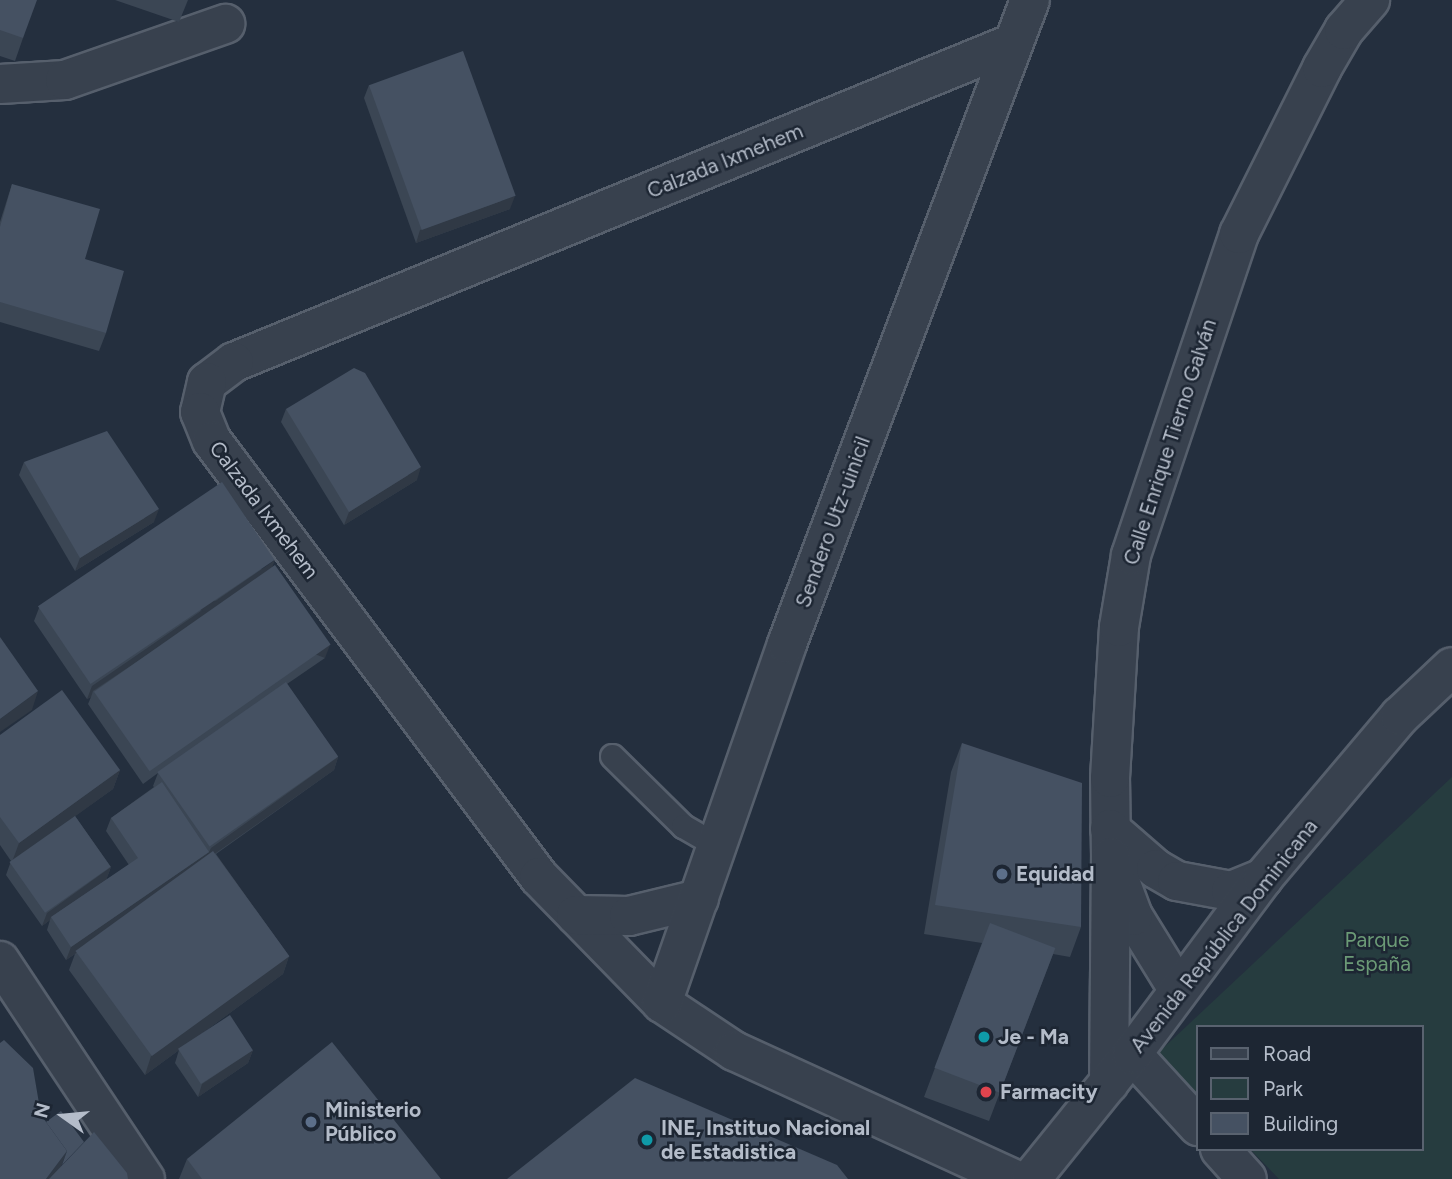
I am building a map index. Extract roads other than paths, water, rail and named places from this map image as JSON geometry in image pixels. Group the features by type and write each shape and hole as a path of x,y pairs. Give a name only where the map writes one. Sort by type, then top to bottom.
{"street":[{"path":"1010,44 1030,0"},
{"name":"Calle Enrique Tierno Galván","path":"1178,989 1133,916 1111,843 1119,627 1142,519 1239,234 1322,68 1344,30 1370,0"},
{"path":"0,84 65,80 225,24"},
{"name":"Sendero Utz-uinicil","path":"662,1003 1010,44"},
{"name":"Calzada Ixmehem","path":"1010,44 234,362 207,382 200,412 212,442 539,877 662,1003 734,1051 1014,1179"},
{"name":"Avenida República Dominicana","path":"1031,1179 1132,1054 1263,878 1400,716 1452,667"},
{"path":"1109,1083 1111,843 1177,881 1231,891 1263,878"},
{"path":"576,915 629,916 699,899"},
{"path":"0,961 145,1179"},
{"path":"1132,1054 1196,1124"},
{"path":"1222,1151 1247,1179"}],"lane":[{"path":"612,756 683,826 717,846"}],"place":[{"name":"Equidad","path":"1002,874"},
{"name":"Je - Ma","path":"984,1037"},
{"name":"Farmacity","path":"986,1092"},
{"name":"Ministerio Público","path":"311,1122"},
{"name":"INE, Instituo Nacional de Estadistica","path":"647,1140"}],"park label":[{"name":"Parque España","path":"1377,952"}]}
